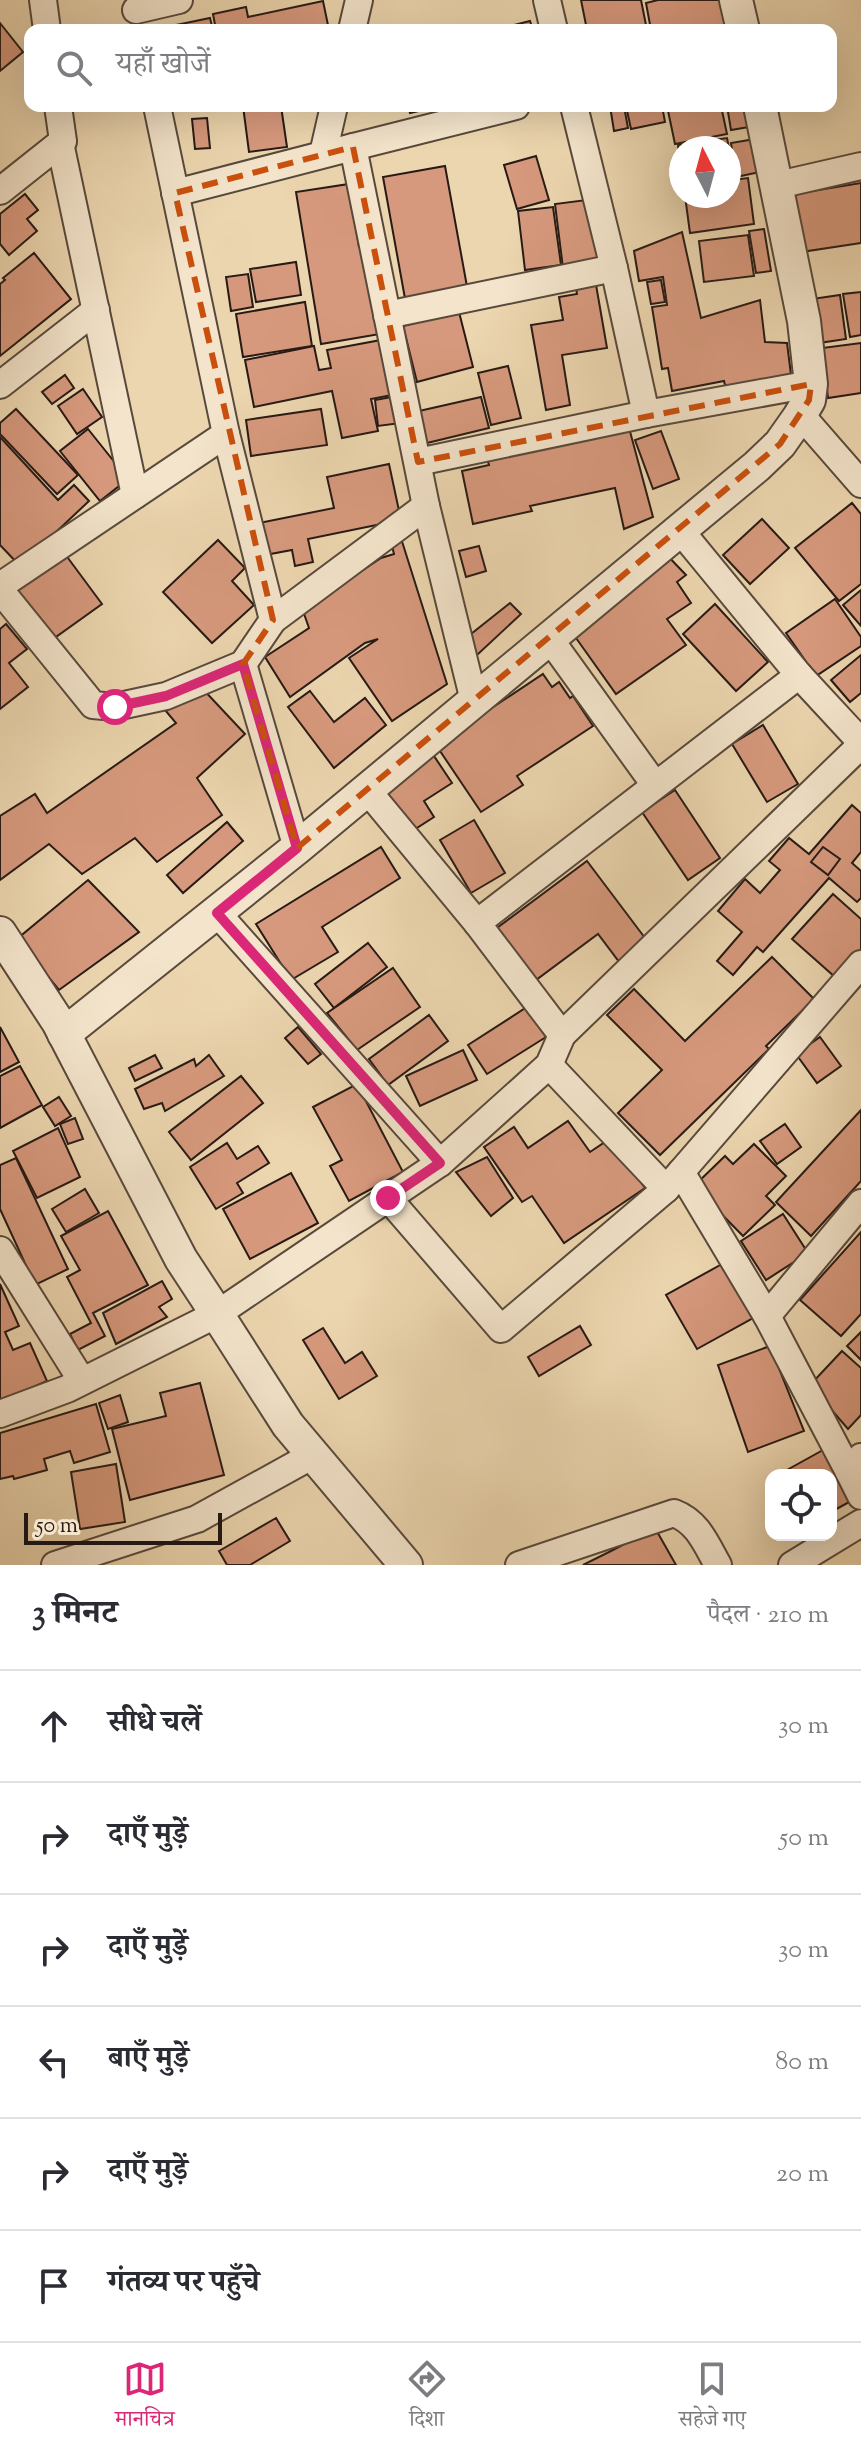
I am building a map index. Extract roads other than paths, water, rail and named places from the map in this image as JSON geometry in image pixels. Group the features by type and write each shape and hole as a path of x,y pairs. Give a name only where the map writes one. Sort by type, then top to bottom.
{"street":[{"path":"43,0 46,24"},
{"path":"137,13 179,0"},
{"path":"353,24 359,0"},
{"path":"547,0 553,24"},
{"path":"736,0 742,24"},
{"path":"0,191 63,141 59,112"},
{"path":"158,112 226,434 273,620"},
{"path":"323,154 333,112"},
{"path":"175,193 492,112"},
{"path":"575,112 646,414"},
{"path":"64,1034 297,848 780,444 809,400 811,384 804,321 761,112"},
{"path":"60,143 135,495"},
{"path":"353,147 426,506 474,701"},
{"path":"778,185 861,166"},
{"path":"387,315 614,268"},
{"path":"0,385 96,310"},
{"path":"418,462 646,414 811,384"},
{"path":"800,414 861,484"},
{"path":"226,434 0,588 93,705 115,707 166,696 243,664 273,620 426,506"},
{"path":"0,1414 82,1381 217,1314 440,1163 549,1065 562,1035 857,757 799,675 679,529"},
{"path":"549,638 655,785"},
{"path":"243,664 297,848"},
{"path":"477,923 799,675"},
{"path":"367,790 477,923 562,1035"},
{"path":"217,913 440,1163"},
{"path":"0,933 10,969 64,1034 181,1259 288,1425 406,1565"},
{"path":"388,1198 501,1329 673,1180 861,964"},
{"path":"549,1065 673,1180 767,1316 857,1475"},
{"path":"767,1316 861,1203"},
{"path":"0,1250 82,1381"},
{"path":"55,1565 117,1557 197,1519 313,1455"},
{"path":"519,1565 674,1513 687,1518 718,1565"},
{"path":"792,1565 861,1523"}]}
